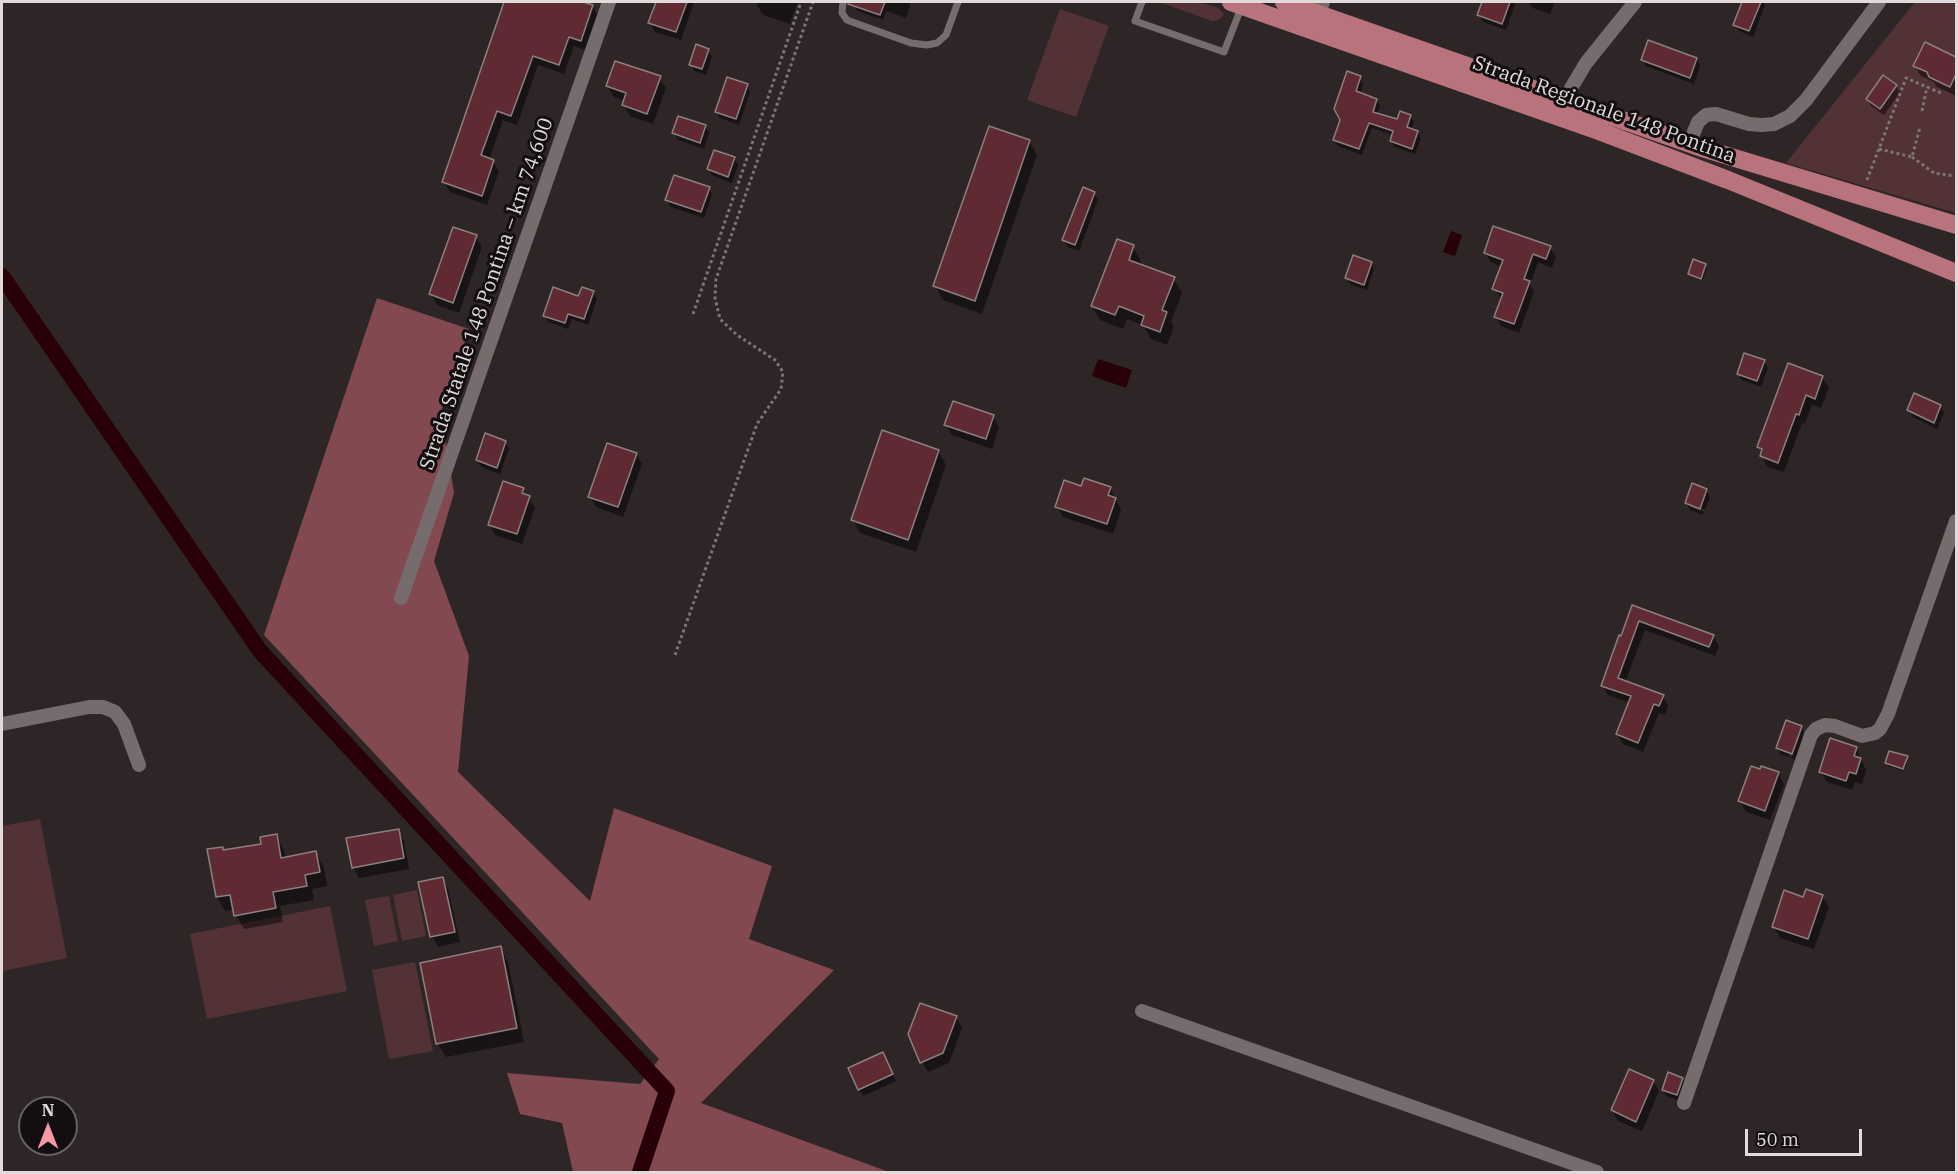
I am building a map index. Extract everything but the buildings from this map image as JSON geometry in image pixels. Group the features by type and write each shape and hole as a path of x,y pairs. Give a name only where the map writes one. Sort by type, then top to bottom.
{"main road":[{"name":"Strada Regionale 148 Pontina","path":"1284,2 1321,8 1564,100 1689,144 1956,225"},
{"name":"Strada Regionale 148 Pontina","path":"1237,3 1599,131 1728,180 1956,273"}],"street":[{"name":"Strada Statale 148 Pontina – km 74,600","path":"401,598 609,2"},
{"path":"1564,100 1586,63 1635,2"},
{"path":"1689,144 1698,122 1706,115 1716,114 1761,125 1774,124 1790,116 1806,100 1879,2"},
{"path":"1684,1103 1811,735 1816,729 1825,725 1835,726 1862,736 1875,734 1880,729 1888,714 1956,521"},
{"path":"2,724 89,706 103,707 115,712 124,724 139,765"},
{"path":"1142,1011 1597,1173"}],"lane":[{"path":"843,2 842,13 847,20 912,43 927,45 937,43 946,35 958,2"},
{"path":"1142,2 1135,21 1224,52 1237,3"}],"path":[{"path":"693,314 801,2"},
{"path":"675,655 757,424 781,389 783,372 775,360 737,335 720,319 715,298 716,279 813,2"},
{"path":"1861,196 1906,78 1941,93"},
{"path":"1922,111 1927,87"},
{"path":"1912,157 1920,127"},
{"path":"1879,149 1912,157 1934,173 1955,176"}],"shaded area":[{"path":"1159,2 1200,2 1218,8 1224,14 1219,20 1212,21"},
{"path":"1915,2 1956,2 1956,213 1786,163"},
{"path":"1060,9 1109,26 1076,117 1027,100"},
{"path":"1451,231 1462,235 1455,256 1443,252"},
{"path":"377,298 469,329 441,411 454,493 434,561 469,656 458,772 590,901 614,808 772,866 749,939 834,970 701,1103 889,1172 573,1172 562,1123 520,1114 507,1073 640,1084 659,1059 264,635"},
{"path":"1098,359 1132,370 1126,388 1092,376"},
{"path":"40,819 67,958 2,971 2,826"},
{"path":"417,890 426,936 402,941 393,895"},
{"path":"389,896 398,941 374,946 365,900"},
{"path":"330,906 347,991 207,1019 190,934"},
{"path":"415,962 433,1051 389,1059 372,970"}],"waterway":[{"path":"2,276 260,651 667,1091 640,1172"}]}
